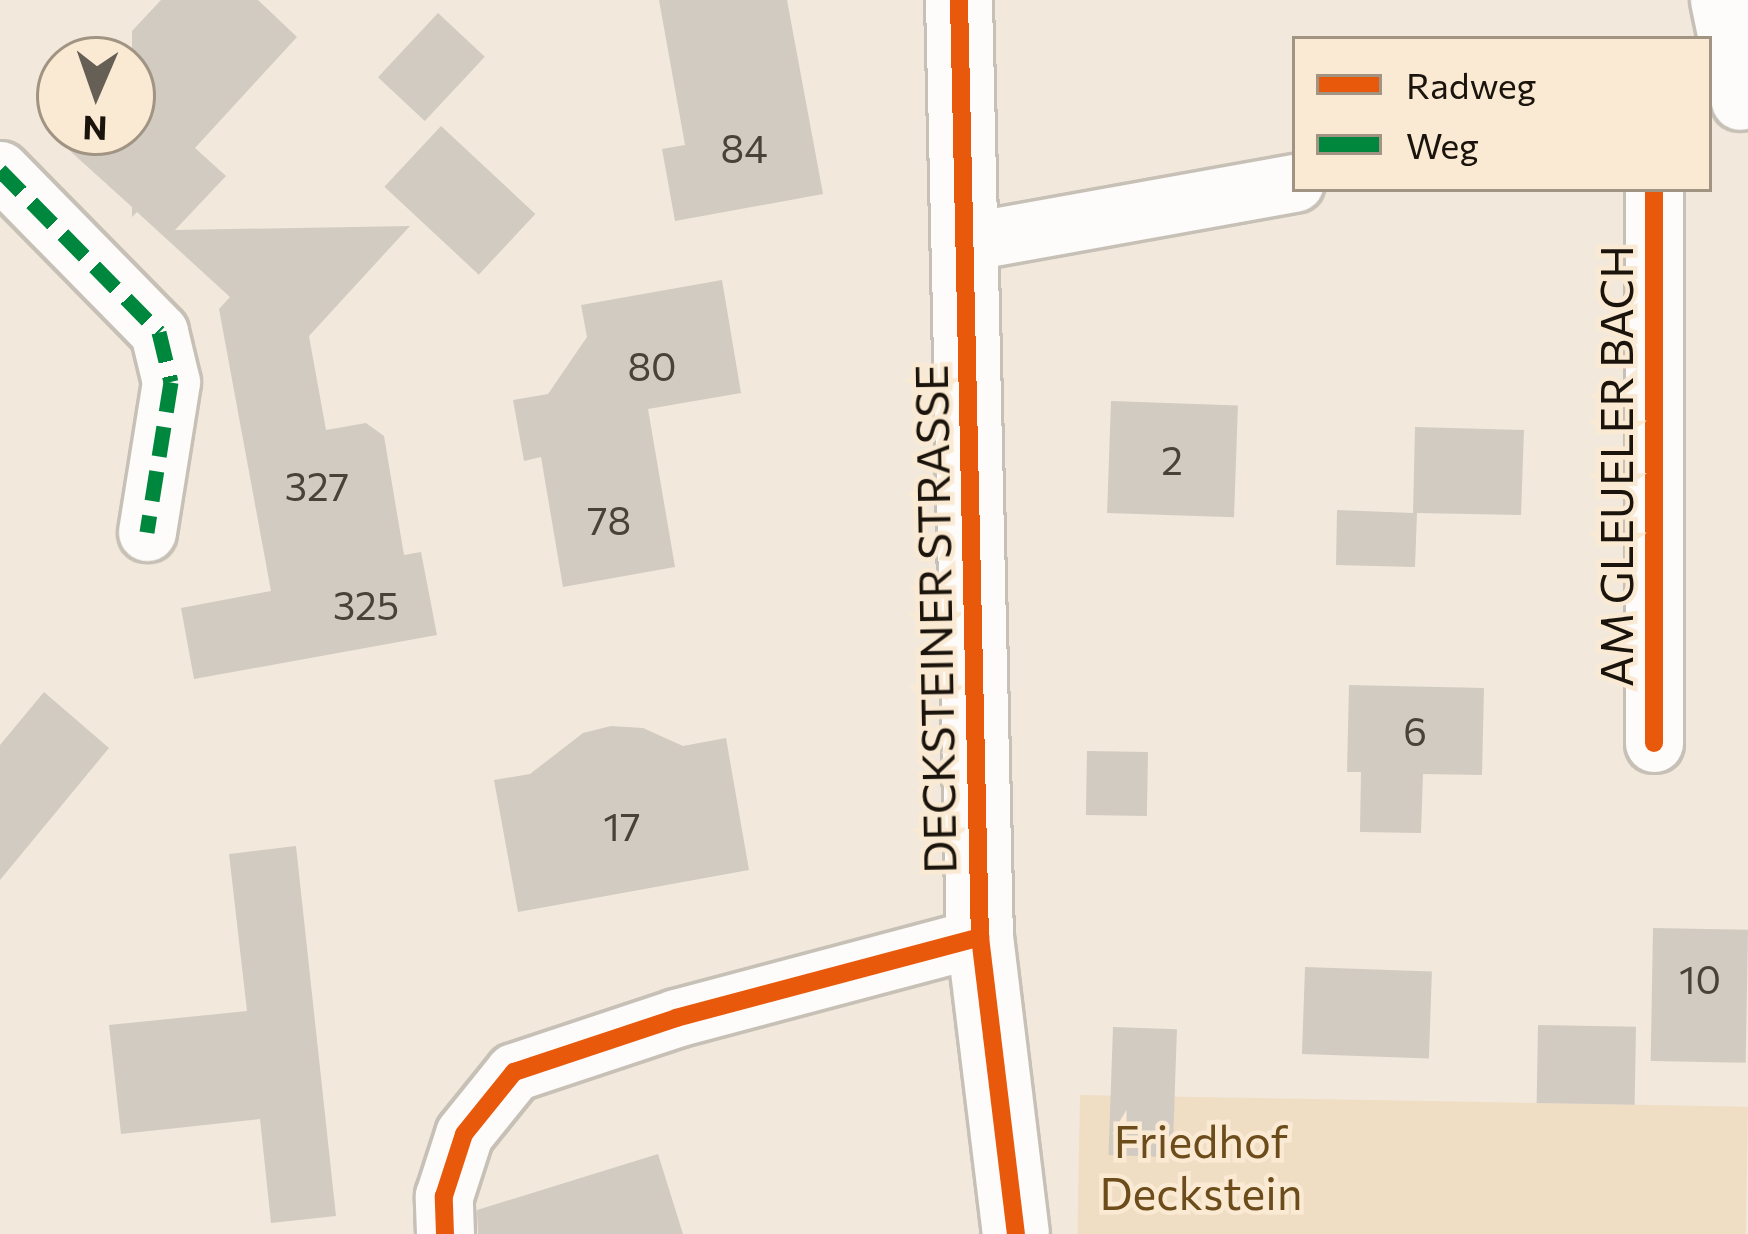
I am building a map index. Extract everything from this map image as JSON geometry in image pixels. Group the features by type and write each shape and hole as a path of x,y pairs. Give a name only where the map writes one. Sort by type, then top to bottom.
{"street":[{"name":"DECKSTEINER STRASSE","path":"959,0 980,937 1016,1234"},
{"path":"1719,0 1732,102"},
{"path":"0,170 159,332 171,382 147,532"},
{"path":"965,242 1292,184"},
{"name":"AM GLEUELER BACH","path":"1654,192 1654,743"},
{"path":"445,1234 444,1196 464,1134 514,1072 676,1018 980,937"}],"green space":[{"name":"Friedhof Deckstein","path":"1080,1095 1748,1107 1746,1234 1078,1234"}],"building":[{"path":"161,0 258,0 297,37 195,148 226,176 175,230 410,226 309,336 326,430 366,423 384,436 404,555 421,552 437,635 194,679 181,608 271,591 219,309 230,297 137,212 132,217 132,207 76,156 156,156 156,36 132,36"},
{"path":"659,0 787,0 823,194 675,221 662,149 685,145"},
{"path":"438,13 485,57 425,121 378,77"},
{"path":"441,126 535,214 479,275 384,187"},
{"path":"722,280 741,393 648,409 675,567 563,587 541,457 524,461 513,400 548,394 587,337 581,305"},
{"path":"1111,401 1238,405 1234,517 1107,513"},
{"path":"1415,427 1524,430 1521,515 1417,513 1415,567 1336,565 1337,510 1413,513"},
{"path":"1349,685 1484,688 1482,775 1423,774 1421,833 1360,832 1361,772 1347,772"},
{"path":"44,692 109,748 0,880 0,745"},
{"path":"611,726 643,728 683,746 726,738 749,870 518,912 494,780 530,774 583,733"},
{"path":"1087,751 1148,752 1147,816 1086,815"},
{"path":"296,846 336,1216 271,1223 260,1119 121,1134 109,1025 247,1011 229,854"},
{"path":"1653,928 1748,930 1746,1063 1651,1061"},
{"path":"1305,967 1432,971 1429,1058 1302,1054"},
{"path":"1538,1025 1636,1027 1635,1105 1537,1103"},
{"path":"1113,1027 1177,1029 1172,1157 1109,1155"},
{"path":"658,1154 683,1234 478,1234 477,1210"}],"marked path":[{"path":"0,170 159,332 171,382 147,532"}],"cycle path":[{"path":"959,0 980,937 1016,1234"},
{"path":"1654,192 1654,743"},
{"path":"445,1234 444,1196 464,1134 514,1072 676,1018 980,937"}]}
